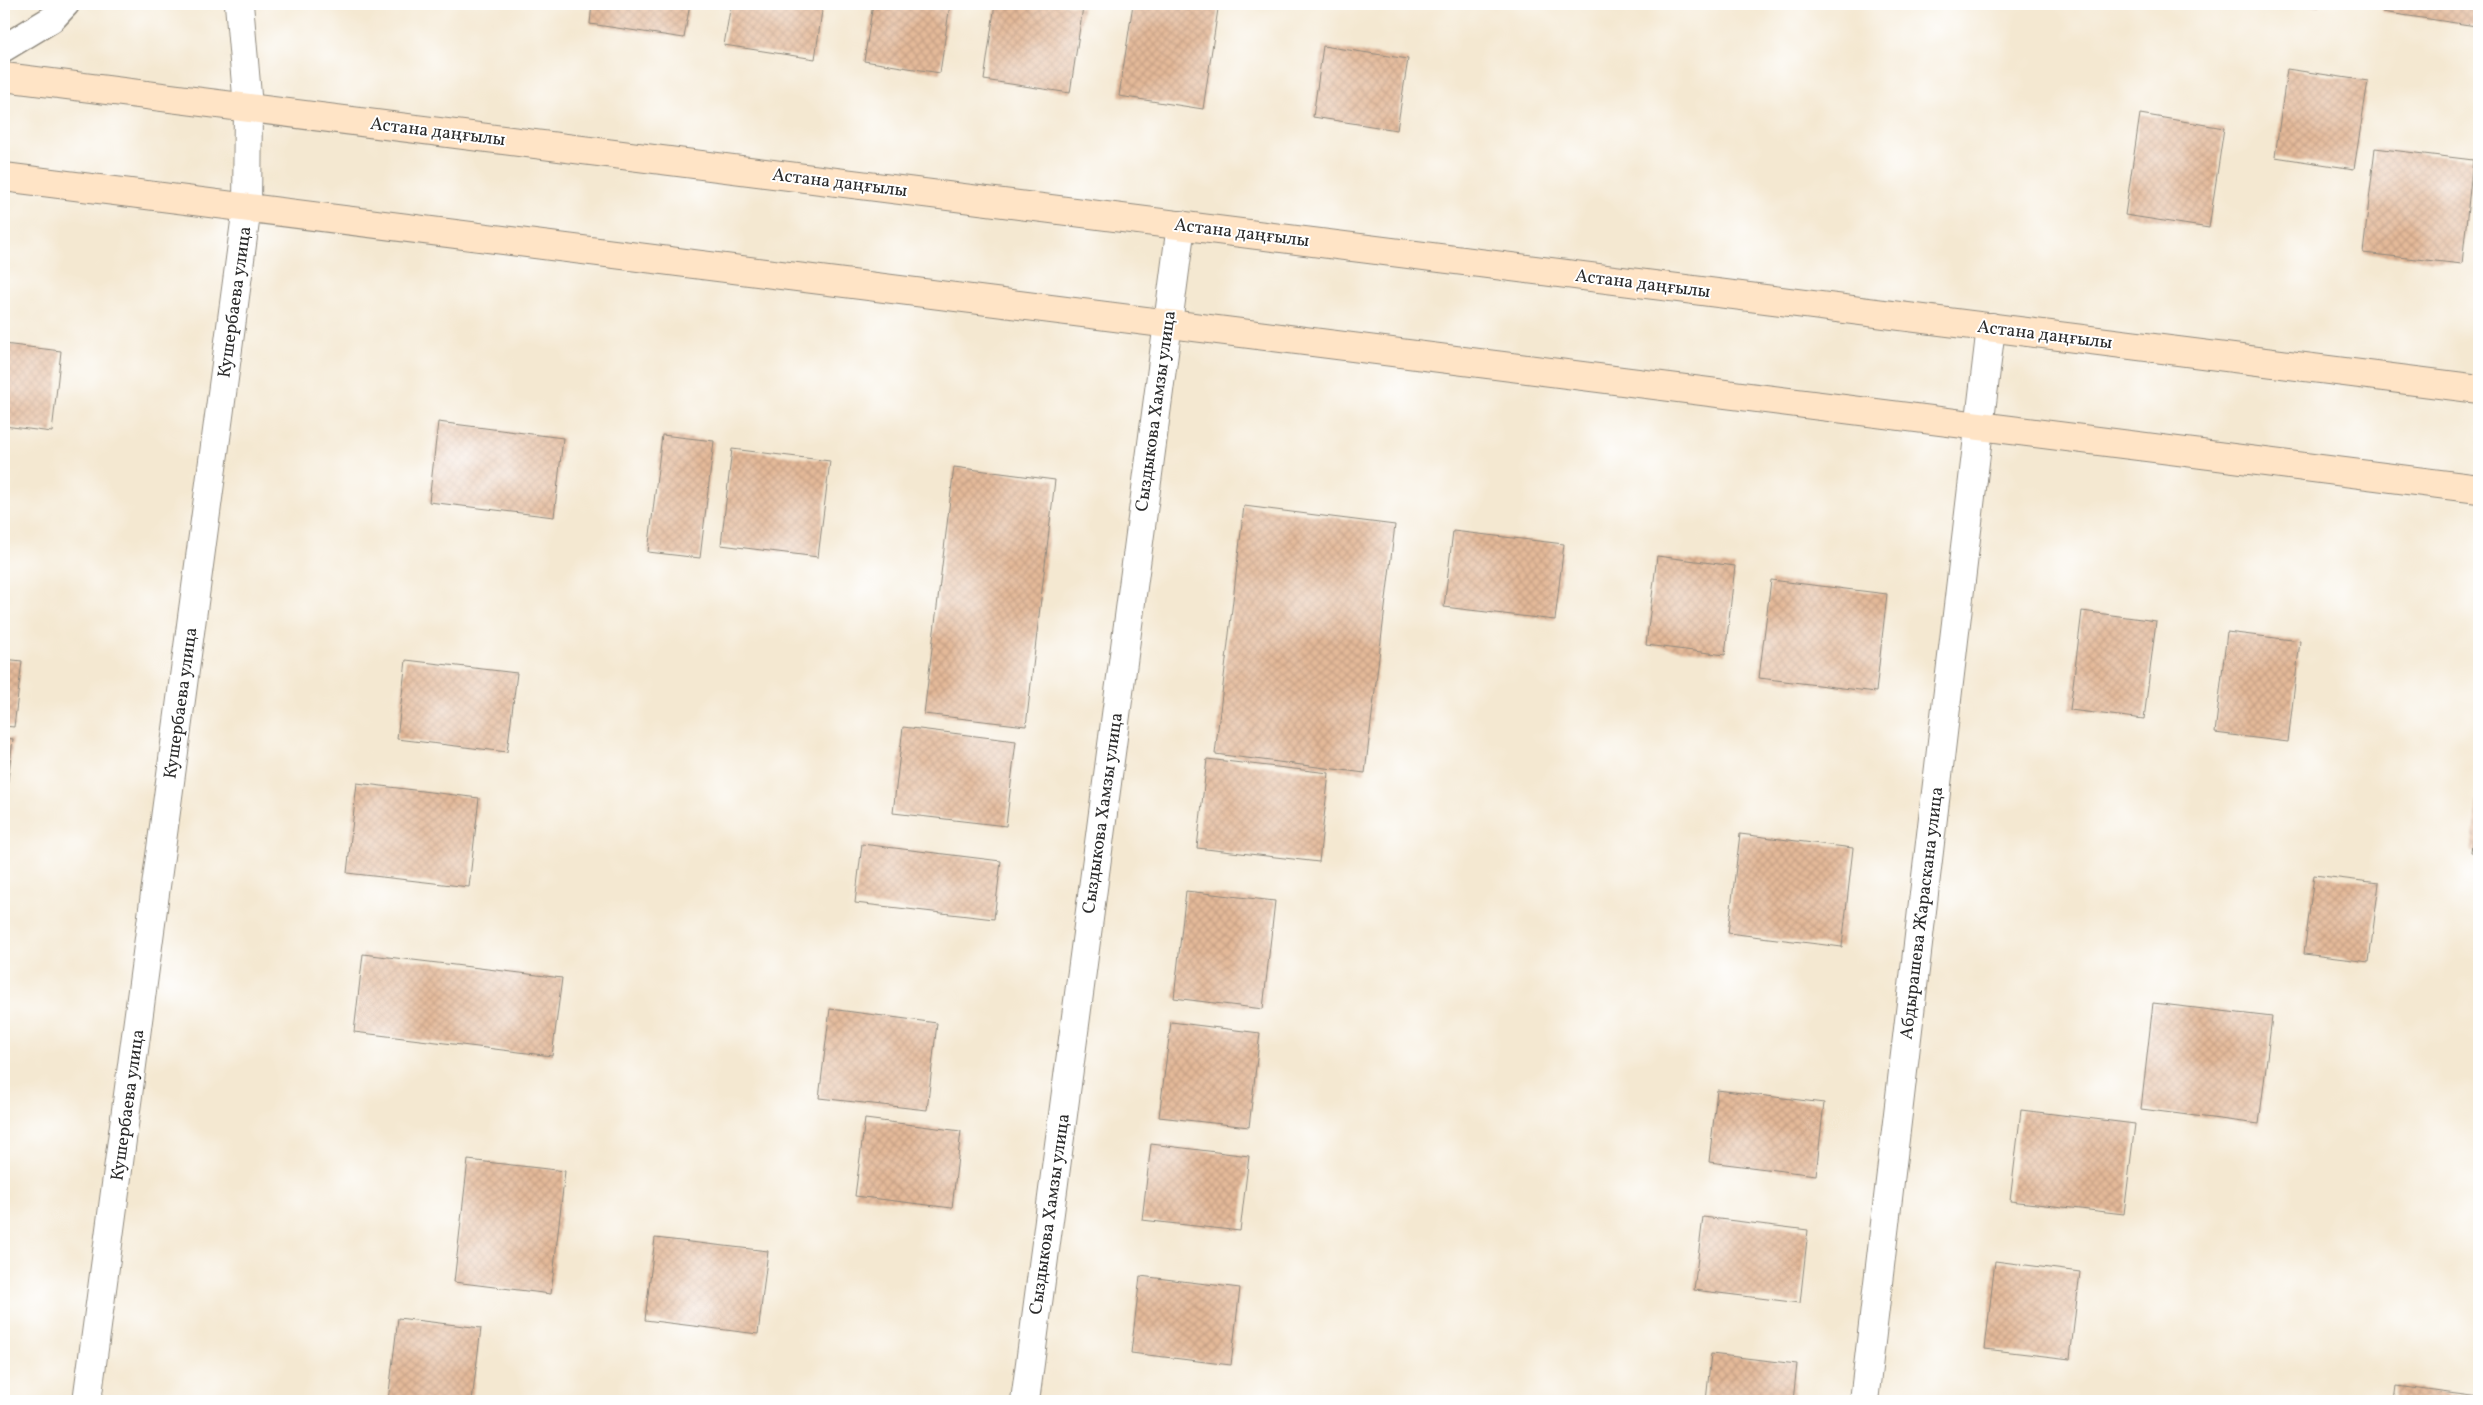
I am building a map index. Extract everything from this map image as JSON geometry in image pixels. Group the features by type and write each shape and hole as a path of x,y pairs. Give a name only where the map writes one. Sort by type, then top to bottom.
{"street":[{"name":"Кушербаева улица","path":"87,1401 247,207 248,107 239,4"},
{"name":"Астана даңғылы","path":"4,76 2479,389"},
{"path":"4,177 2479,489"},
{"name":"Сыздыкова Хамзы улица","path":"1024,1401 1166,323 1181,225"},
{"name":"Абдырашева Жараскана улица","path":"1864,1401 1991,328"}],"lane":[{"path":"4,48 52,19 66,4"}],"building":[{"path":"592,4 690,4 684,38 590,24"},
{"path":"731,4 823,4 815,59 724,45"},
{"path":"873,4 950,4 940,73 864,61"},
{"path":"995,4 1065,4 1083,7 1070,93 984,80"},
{"path":"1133,4 1183,4 1218,9 1203,109 1119,96"},
{"path":"2305,4 2320,4 2319,7"},
{"path":"2383,4 2479,4 2479,7 2476,26 2382,12"},
{"path":"1323,46 1408,59 1397,130 1313,117"},
{"path":"2287,69 2368,81 2354,169 2275,157"},
{"path":"2140,114 2224,128 2209,228 2125,215"},
{"path":"2375,148 2473,160 2462,264 2363,253"},
{"path":"4,344 61,351 52,432 4,426"},
{"path":"438,422 563,438 554,517 429,502"},
{"path":"662,435 714,441 700,558 648,552"},
{"path":"732,449 830,461 818,557 721,545"},
{"path":"954,467 1055,480 1026,726 924,714"},
{"path":"1244,506 1395,525 1365,773 1215,754"},
{"path":"1453,531 1564,544 1555,620 1444,607"},
{"path":"1657,556 1735,566 1725,655 1646,645"},
{"path":"1771,580 1887,594 1876,692 1759,678"},
{"path":"2082,611 2156,621 2144,719 2070,710"},
{"path":"2227,632 2300,641 2288,742 2215,733"},
{"path":"4,659 22,661 14,727 4,726"},
{"path":"406,660 517,673 507,752 397,739"},
{"path":"903,727 1016,741 1006,826 893,813"},
{"path":"4,738 13,739 5,805 4,805"},
{"path":"1207,759 1329,773 1319,862 1197,848"},
{"path":"357,783 479,798 469,887 347,873"},
{"path":"2479,791 2479,853 2471,852"},
{"path":"1740,834 1853,848 1842,947 1728,933"},
{"path":"862,844 1001,861 994,919 855,903"},
{"path":"2314,875 2379,883 2369,962 2304,954"},
{"path":"1186,891 1275,901 1263,1009 1174,998"},
{"path":"363,954 562,978 552,1056 354,1032"},
{"path":"2153,1003 2272,1017 2259,1124 2141,1109"},
{"path":"830,1009 937,1023 927,1110 819,1098"},
{"path":"1171,1022 1260,1033 1249,1127 1159,1117"},
{"path":"1717,1090 1824,1103 1816,1175 1709,1162"},
{"path":"2021,1110 2135,1124 2124,1214 2010,1201"},
{"path":"865,1119 961,1131 952,1208 855,1196"},
{"path":"1151,1144 1249,1156 1240,1231 1142,1220"},
{"path":"468,1160 565,1171 551,1294 454,1282"},
{"path":"1703,1217 1808,1230 1800,1303 1694,1290"},
{"path":"655,1238 768,1251 758,1334 645,1320"},
{"path":"1995,1261 2080,1272 2070,1359 1985,1349"},
{"path":"1140,1276 1240,1288 1231,1365 1131,1353"},
{"path":"398,1318 481,1328 472,1401 388,1401"},
{"path":"1711,1354 1797,1364 1793,1401 1706,1401"},
{"path":"2396,1386 2479,1397 2479,1401 2394,1401"}]}
